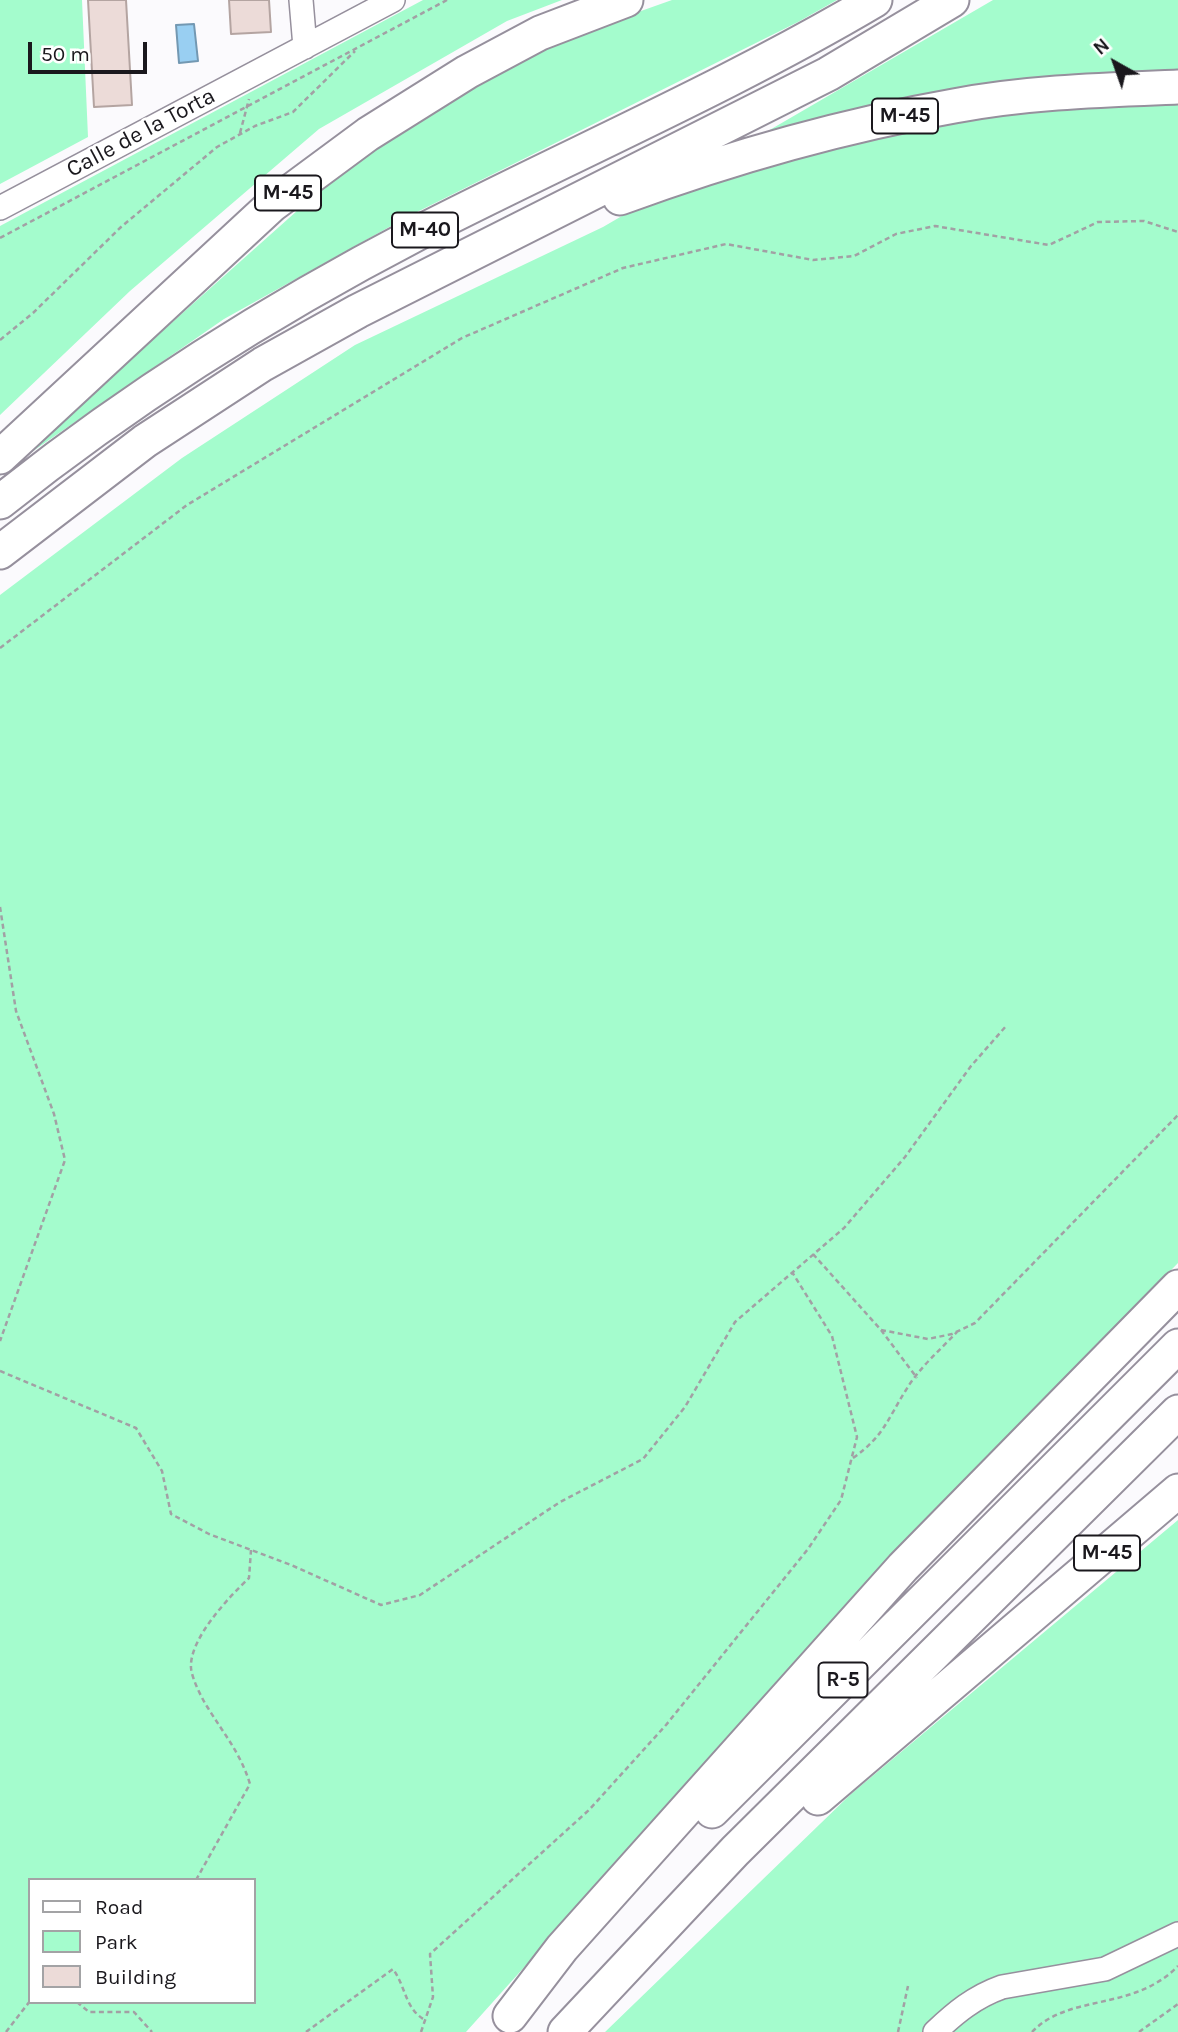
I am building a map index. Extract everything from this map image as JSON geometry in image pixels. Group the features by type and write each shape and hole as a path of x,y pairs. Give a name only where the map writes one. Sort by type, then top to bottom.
{"highway":[{"name":"M-45","path":"0,457 272,205 368,134 467,72 540,33 626,0"},
{"name":"M-40","path":"0,502 68,447 234,334 417,234 808,40 875,0"},
{"name":"M-40","path":"0,552 145,441 263,364 358,311 828,74 952,0"},
{"name":"M-45","path":"358,311 413,297 613,201 684,175 803,139 956,105 1056,93 1178,86"},
{"path":"1132,89 1178,92"},
{"path":"503,2024 562,1948 903,1567 1178,1287"},
{"name":"R-5","path":"503,2024 1178,1346"},
{"name":"R-5","path":"565,2032 735,1851 1178,1412"},
{"path":"576,2032 752,1858 1033,1612 1178,1472"},
{"name":"M-45","path":"1033,1612 1116,1546 1178,1490"}],"street":[{"path":"301,0 304,47"},
{"name":"Calle de la Torta","path":"0,208 393,0"},
{"path":"935,2032 954,2014 985,1993 1002,1987 1105,1969 1135,1958 1178,1934"}],"path":[{"path":"0,239 447,0"},
{"path":"0,340 40,306 121,226 217,147 240,134 293,112 360,47 349,23"},
{"path":"240,134 253,84 249,76"},
{"path":"0,648 198,498 462,338 623,268 726,244 813,260 854,256 896,234 936,226 1049,244 1098,222 1144,221 1178,232"},
{"path":"0,907 16,1011 54,1114 65,1160 0,1341"},
{"path":"0,1371 136,1428 162,1471 172,1514 209,1534 382,1605 420,1595 560,1502 643,1459 685,1407 734,1322 844,1228 905,1157 971,1066 1007,1025"},
{"path":"881,1330 928,1339 975,1323 1178,1115"},
{"path":"813,1254 881,1330 917,1378"},
{"path":"421,2032 433,1997 430,1954 589,1810 666,1725 808,1549 841,1500 857,1437 832,1336 792,1272"},
{"path":"853,1458 873,1444 897,1410 906,1388 958,1331"},
{"path":"198,1878 250,1784 243,1759 206,1705 191,1667 200,1639 220,1606 249,1578 251,1549"},
{"path":"1032,2032 1055,2013 1120,1999 1155,1985 1178,1966"},
{"path":"306,2032 393,1969 405,1985 406,1998 414,2014 425,2020"},
{"path":"898,2032 908,1986"},
{"path":"6,2032 28,2004"},
{"path":"79,2004 89,2012 134,2012 152,2032"},
{"path":"1139,2032 1178,2004"}],"green space":[{"path":"0,0 82,0 88,137 0,184"},
{"path":"423,0 562,0 507,21 319,129 130,291 0,415 0,226"},
{"path":"672,0 837,0 409,216 224,319 10,467 363,152 531,50"},
{"path":"993,0 1178,0 1178,1263 907,1547 466,2032 0,2032 0,595 182,458 355,345 603,227"},
{"path":"1178,1520 1178,2032 605,2032 851,1794"}],"water":[{"path":"194,24 198,61 179,63 176,25"}],"building":[{"path":"88,0 126,0 132,105 94,107"},
{"path":"229,0 269,0 271,32 231,34"}]}
